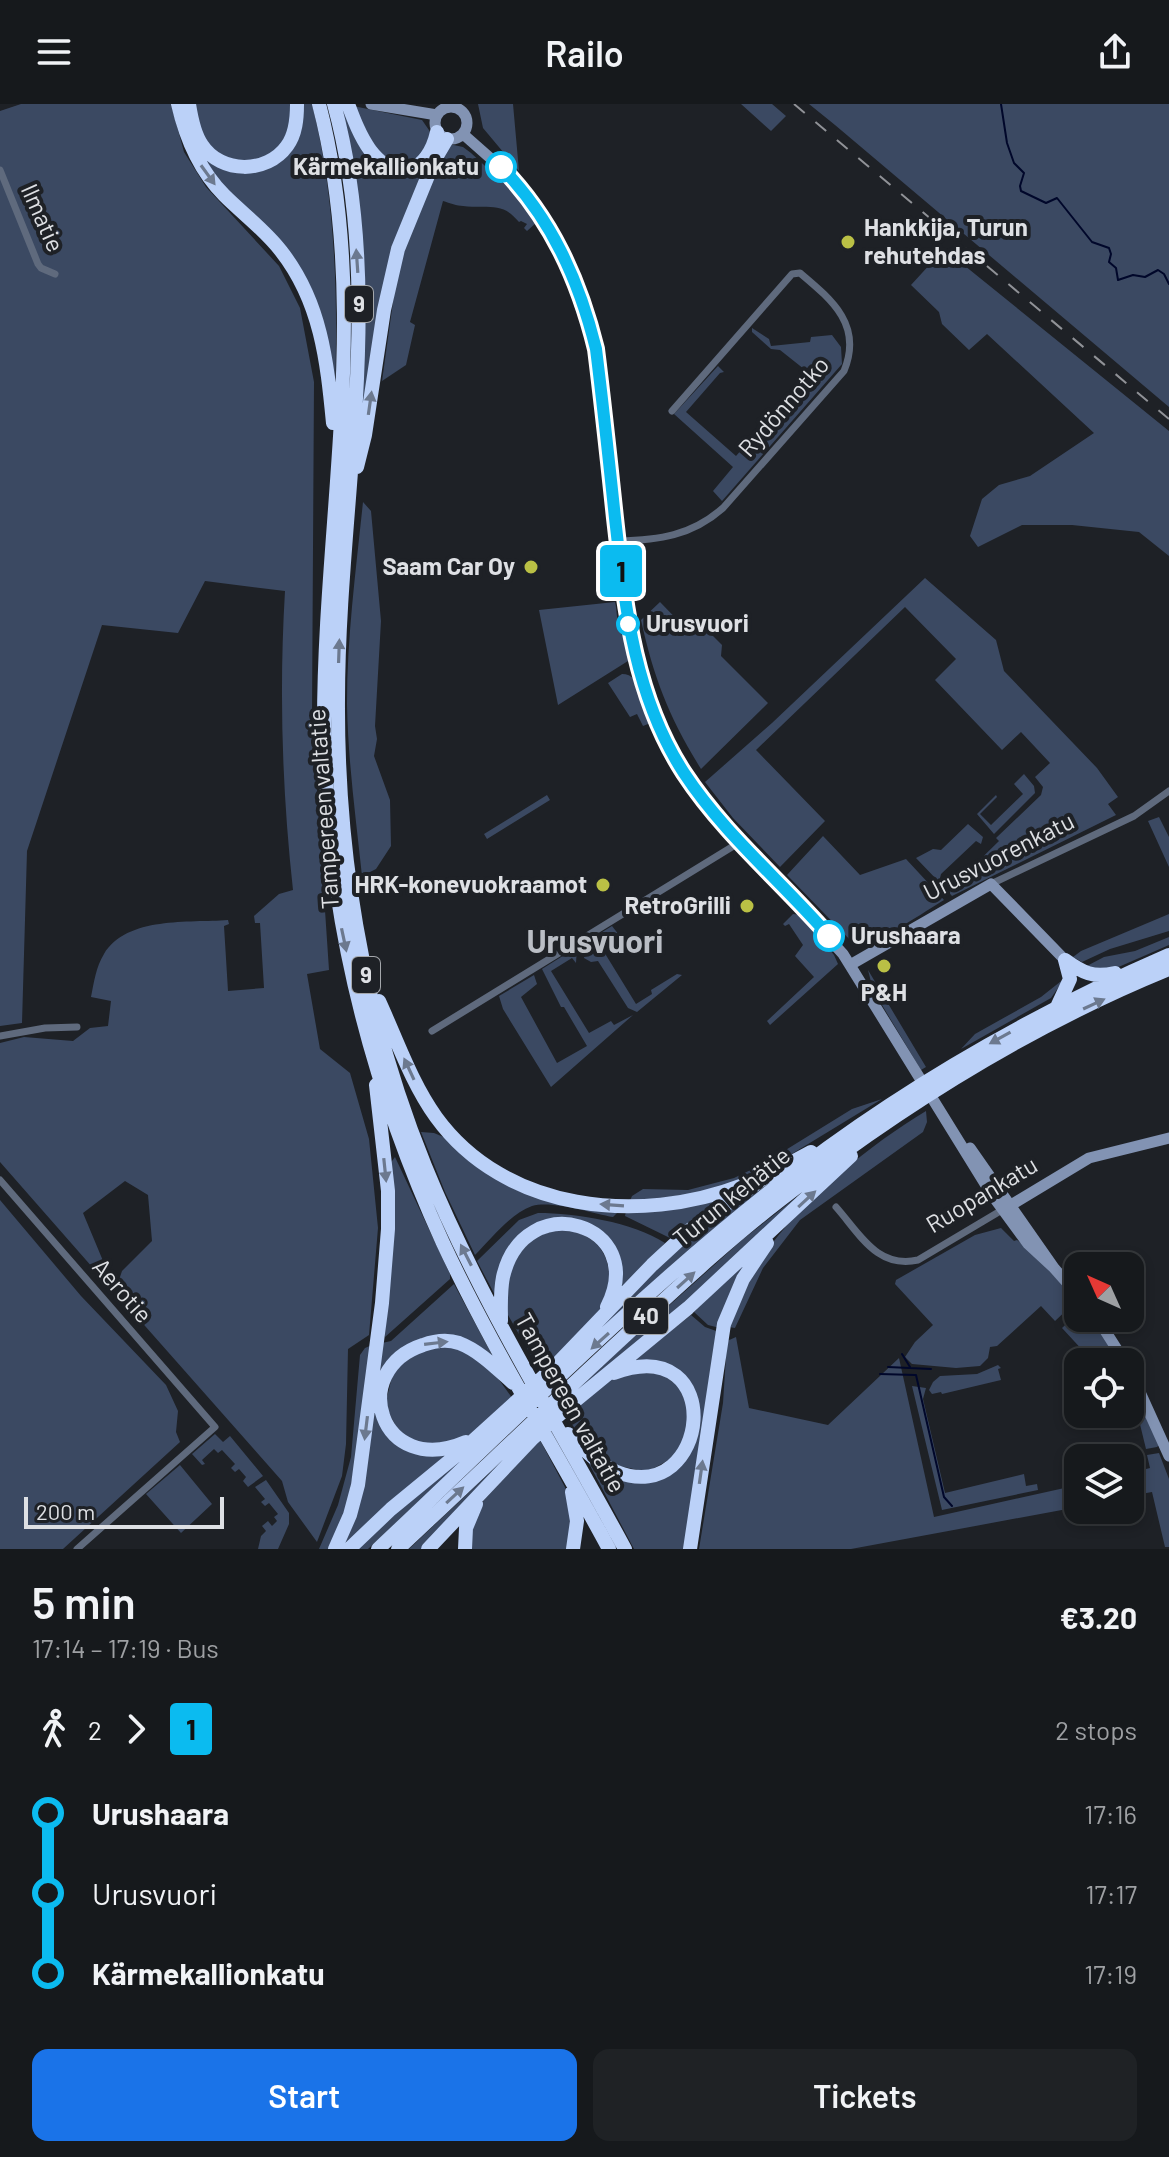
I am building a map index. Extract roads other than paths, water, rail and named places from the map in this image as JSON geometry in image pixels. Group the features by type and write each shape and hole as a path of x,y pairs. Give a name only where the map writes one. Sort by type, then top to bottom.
{"highway":[{"path":"178,104 188,140 201,166 225,196 283,254 311,302 325,351 338,472"},
{"path":"189,104 204,149 220,162 242,167 270,160 284,150 294,131 297,104"},
{"name":"Tampereen valtatie","path":"319,104 337,199 345,308 326,654 327,810 340,919 374,1064 413,1173 445,1245 525,1383 558,1426 625,1549"},
{"name":"Tampereen valtatie","path":"334,104 351,200 359,305 338,701 347,866 365,972 396,1087 426,1168 502,1324 546,1436 609,1549"},
{"path":"348,104 371,150 380,160 395,168 411,169 424,162 442,136"},
{"path":"347,507 365,435 384,310 396,257 442,136"},
{"name":"Turun kehätie","path":"378,1549 580,1359 770,1191 853,1130 909,1100 1057,1007 1169,955"},
{"path":"1065,960 1081,971 1096,976 1135,969"},
{"path":"1057,1007 1070,979 1065,960"},
{"path":"365,972 415,1081 436,1117 471,1154 509,1180 560,1199 647,1206 710,1196 770,1174"},
{"name":"Turun kehätie","path":"948,1076 1059,1020 1164,973"},
{"path":"335,1549 350,1515 358,1485 387,1262 388,1191 374,1064"},
{"name":"Turun kehätie","path":"398,1549 724,1247 778,1202 877,1130 909,1100"},
{"path":"349,1549 553,1368 691,1229 770,1174 853,1130"},
{"path":"428,1549 533,1438 688,1308 877,1130"},
{"path":"690,1549 724,1324 743,1279 786,1219"},
{"path":"502,1324 502,1287 511,1257 530,1234 560,1223 591,1230 611,1252 616,1270 614,1287 601,1318"},
{"path":"478,1436 436,1450 416,1448 397,1437 385,1420 380,1399 383,1382 392,1366 418,1346 452,1342 478,1353 525,1383"},
{"path":"558,1426 603,1465 627,1475 657,1473 680,1456 690,1443 696,1415 693,1400 682,1382 664,1370 647,1366 633,1367 602,1378"},
{"path":"565,1468 577,1515 573,1549"},
{"path":"465,1549 468,1520 488,1485"}],"street":[{"path":"372,104 437,115"},
{"path":"460,106 466,119 463,134 454,139 442,136 434,125 437,115 448,107 460,106"},
{"path":"463,134 506,172 541,217 567,259 583,299 596,349 629,628 640,674 671,752 740,842 827,934 1006,1208 1064,1279"},
{"name":"Ilmatie","path":"0,170 38,264 55,274"},
{"name":"Rydönnotko","path":"618,541 668,538 700,526 723,508 844,371 850,356 844,318 834,301 800,273 792,274 672,411"},
{"name":"Urusvuorenkatu","path":"850,965 991,884 1134,816 1169,791"},
{"path":"432,1031 740,842"},
{"path":"991,884 1065,960"},
{"path":"0,1036 45,1028 77,1027"},
{"name":"Ruopankatu","path":"836,1207 875,1252 893,1262 905,1263 918,1260 1089,1158 1169,1138"},
{"name":"Aerotie","path":"0,1180 215,1427 77,1549"},
{"path":"1144,1401 1169,1456"}],"waterway":[{"path":"1001,104 1007,143 1014,163 1024,173 1021,191 1046,203 1057,198 1092,242 1109,248 1109,262 1116,268 1118,280 1133,275 1145,277 1158,270 1169,284"},
{"path":"902,1354 910,1367"},
{"path":"888,1367 931,1369"},
{"path":"880,1374 915,1375"},
{"path":"916,1375 944,1497 952,1506"}],"railway":[{"path":"794,104 1169,419"}],"place":[{"name":"Kärmekallionkatu","path":"501,167"},
{"name":"Hankkija, Turun rehutehdas","path":"848,242"},
{"name":"Saam Car Oy","path":"531,567"},
{"name":"Urusvuori","path":"628,624"},
{"name":"HRK-konevuokraamot","path":"603,885"},
{"name":"RetroGrilli","path":"747,906"},
{"name":"Urushaara","path":"829,936"},
{"name":"P&H","path":"884,966"}],"district":[{"name":"Urusvuori","path":"595,942"}]}
